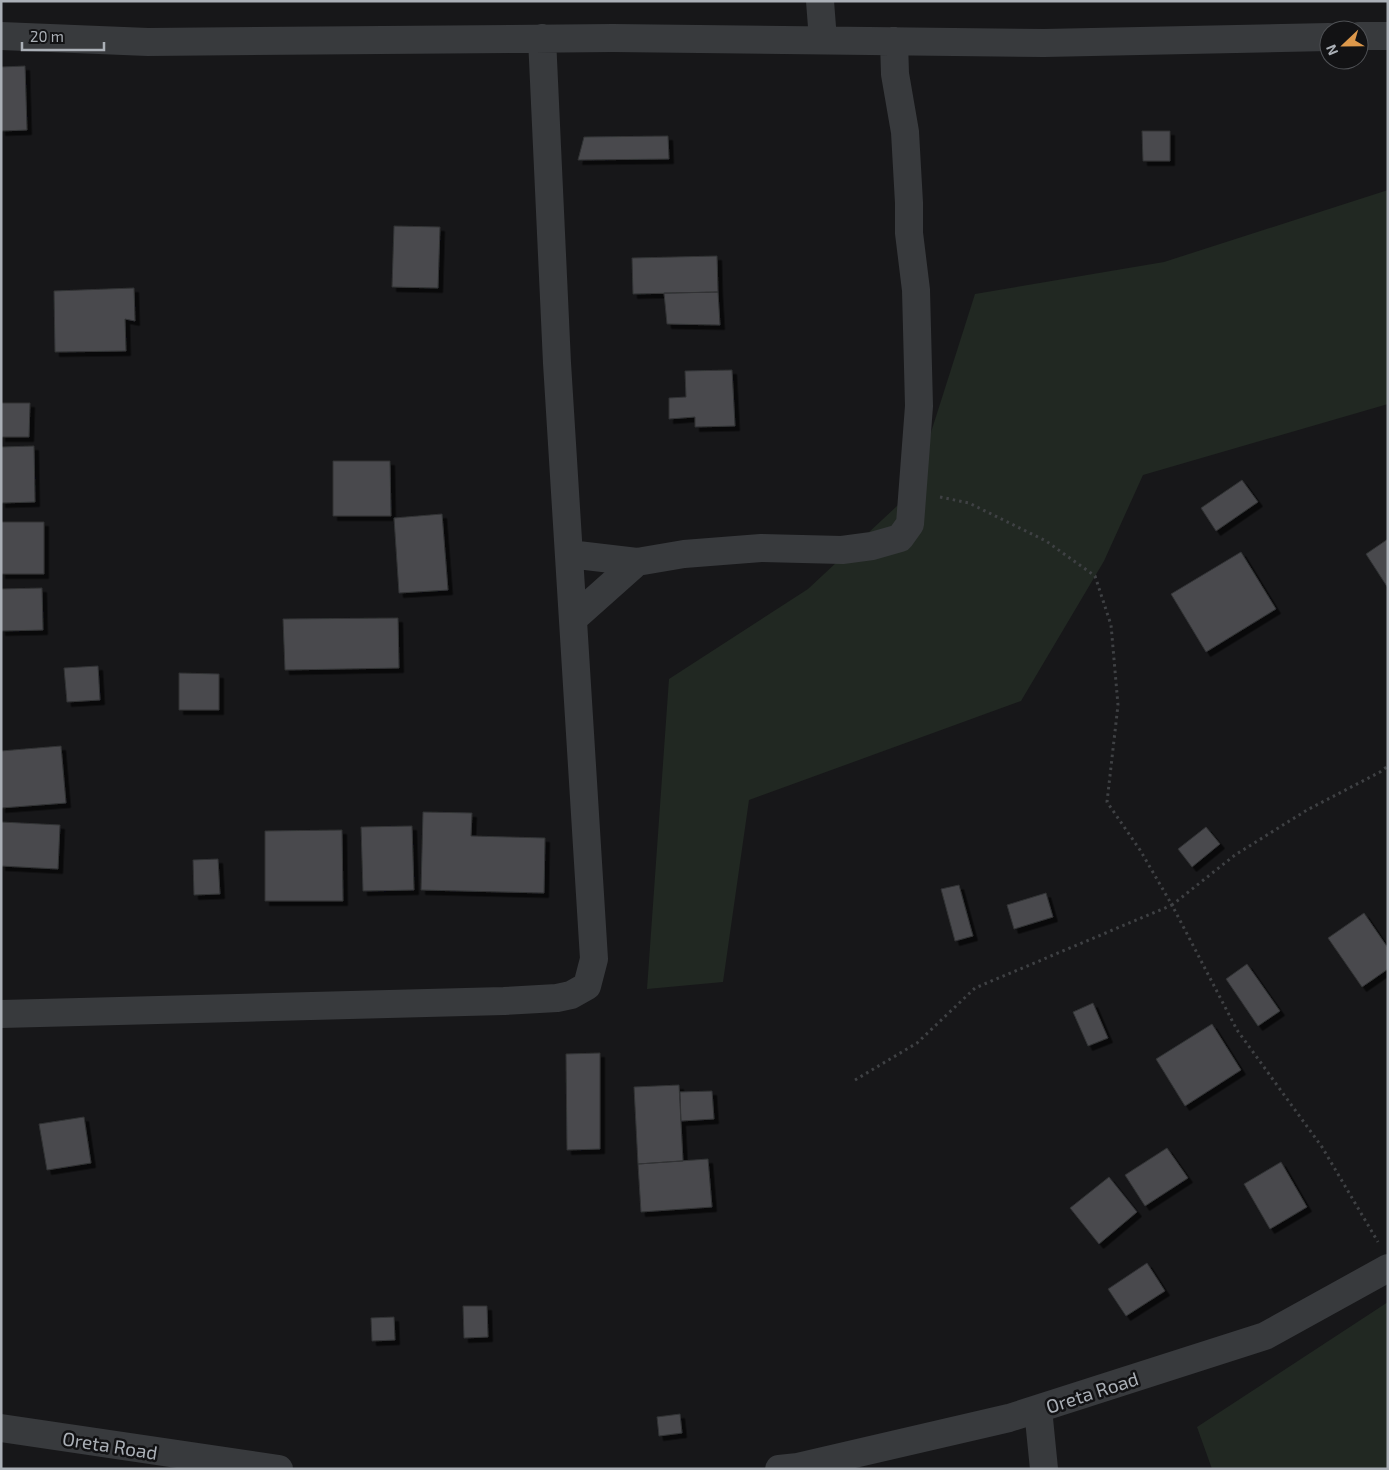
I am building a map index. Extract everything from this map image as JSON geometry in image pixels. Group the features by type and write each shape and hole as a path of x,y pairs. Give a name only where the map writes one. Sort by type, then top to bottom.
{"street":[{"path":"820,1 823,40"},
{"path":"1,36 148,42 542,38 1044,43 1319,37"},
{"path":"1369,36 1388,36"},
{"path":"1,1014 504,1001 558,998 571,995 587,986 594,960 557,363 542,38"},
{"path":"569,554 637,562 684,554 761,548 842,550 872,546 900,538 910,524 919,406 916,290 909,233 905,132 895,74 894,41"},
{"path":"573,619 637,562"},
{"name":"Oreta Road","path":"779,1469 798,1467 1009,1418 1265,1336 1385,1259"},
{"path":"1038,1409 1044,1469"},
{"name":"Oreta Road","path":"1,1428 279,1469"}],"path":[{"path":"912,492 969,503 1046,540 1095,576 1111,625 1118,705 1107,802 1140,850 1172,904 1237,1030 1322,1148 1385,1259"},
{"path":"855,1080 917,1043 975,988 1172,904 1235,855 1307,810 1388,766"}],"shaded area":[{"path":"1388,190 1388,404 1143,475 1104,561 1021,701 749,800 723,982 647,989 669,679 808,589 912,492 975,294 1164,262"},
{"path":"1388,1302 1388,1469 1212,1469 1197,1427"}],"building":[{"path":"25,66 27,130 1,131 1,67"},
{"path":"1142,131 1170,131 1170,161 1143,161"},
{"path":"668,136 669,159 578,160 584,137"},
{"path":"394,226 440,227 438,288 392,287"},
{"path":"717,256 718,292 633,294 632,258"},
{"path":"134,288 135,321 125,319 126,351 55,352 54,291"},
{"path":"718,292 720,325 667,324 664,293"},
{"path":"732,370 735,426 695,427 695,417 669,419 669,398 686,397 685,371"},
{"path":"1,403 30,403 29,437 1,437"},
{"path":"34,446 35,502 1,503 1,447"},
{"path":"333,461 390,461 391,516 333,516"},
{"path":"1242,480 1258,502 1216,531 1201,508"},
{"path":"442,514 448,590 399,593 394,518"},
{"path":"1,522 44,522 44,574 1,574"},
{"path":"1388,539 1388,588 1366,554"},
{"path":"1241,552 1276,609 1206,652 1171,594"},
{"path":"42,588 43,630 1,631 1,589"},
{"path":"398,618 399,668 285,670 283,619"},
{"path":"98,666 100,700 67,702 64,668"},
{"path":"179,673 219,674 219,710 179,710"},
{"path":"61,746 66,803 1,808 1,751"},
{"path":"423,812 472,813 471,836 545,838 544,893 421,890"},
{"path":"1,822 60,825 58,869 1,866"},
{"path":"412,826 414,890 363,891 361,827"},
{"path":"1206,827 1220,844 1192,867 1178,849"},
{"path":"342,830 343,901 265,901 265,831"},
{"path":"218,859 220,894 194,895 193,860"},
{"path":"959,885 973,936 955,941 941,889"},
{"path":"1046,893 1053,917 1014,929 1007,905"},
{"path":"1364,913 1388,948 1388,969 1362,987 1328,938"},
{"path":"1247,964 1280,1011 1258,1026 1226,979"},
{"path":"1093,1003 1108,1038 1088,1046 1073,1012"},
{"path":"1212,1024 1241,1070 1185,1106 1156,1059"},
{"path":"600,1053 600,1149 567,1150 566,1054"},
{"path":"679,1085 683,1161 638,1164 634,1087"},
{"path":"712,1091 714,1119 681,1121 680,1092"},
{"path":"84,1117 91,1163 47,1170 39,1124"},
{"path":"1167,1148 1188,1178 1145,1206 1125,1175"},
{"path":"708,1159 712,1207 641,1212 638,1164"},
{"path":"1281,1162 1307,1207 1270,1229 1244,1184"},
{"path":"1109,1177 1137,1212 1099,1244 1070,1208"},
{"path":"1147,1263 1165,1291 1126,1316 1108,1289"},
{"path":"463,1306 487,1306 488,1337 464,1338"},
{"path":"394,1317 395,1340 372,1341 371,1318"},
{"path":"680,1414 682,1433 659,1436 657,1417"}]}
